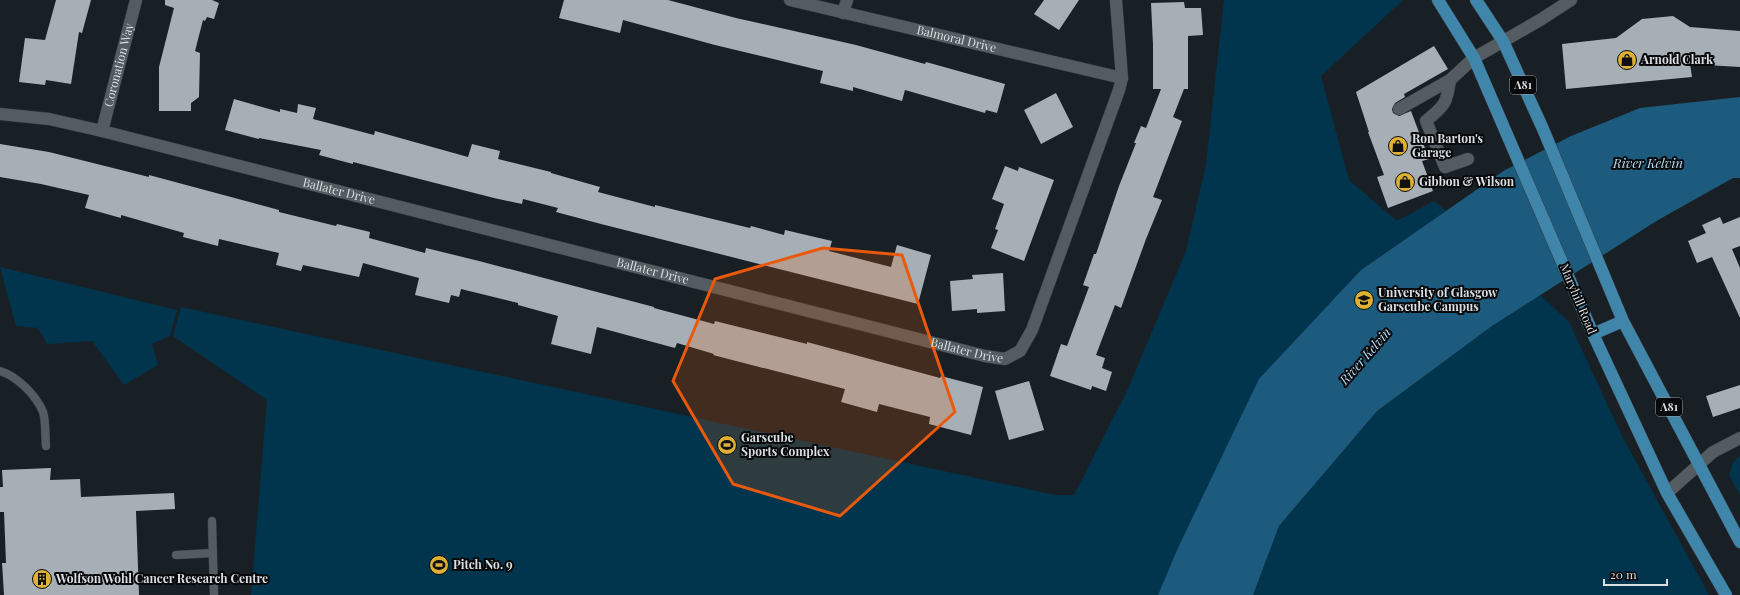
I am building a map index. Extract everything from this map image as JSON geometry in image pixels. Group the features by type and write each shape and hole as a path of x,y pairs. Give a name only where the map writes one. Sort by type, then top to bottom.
{"main road":[{"name":"Maryhill Road","path":"1438,0 1474,58 1593,334 1667,493 1726,595"},
{"name":"A81","path":"1476,0 1503,41 1543,129 1623,321 1740,542"},
{"path":"1593,334 1623,321"}],"street":[{"name":"Coronation Way","path":"102,131 136,0"},
{"name":"Balmoral Drive","path":"790,0 1122,78"},
{"path":"843,13 847,0"},
{"path":"1116,0 1122,78"},
{"path":"1399,109 1450,80 1474,58 1540,20 1571,0"},
{"name":"Ballater Drive","path":"0,114 49,119 102,131 984,356 1005,359 1020,351 1032,330 1119,90 1122,78"},
{"path":"1450,80 1448,96 1444,106 1426,121 1445,167 1468,159"},
{"path":"1667,493 1713,452 1740,438"}],"lane":[{"path":"0,371 9,374 28,390 43,412 46,446"},
{"path":"212,521 214,595"},
{"path":"176,554 213,553"}],"highlighted area":[{"path":"823,248 902,255 955,412 840,516 733,484 673,381 715,279"}],"shaded area":[{"path":"1224,0 1403,0 1321,76 1349,180 1397,221 1434,201 1446,211 1361,270 1177,550 1158,595 251,595 267,400 173,336 181,307 1055,495 1074,495 1127,391 1186,251 1206,164"},
{"path":"0,267 177,310 170,336 152,344 158,365 124,385 92,341 47,344 38,328 16,326"},
{"path":"1540,295 1569,322 1623,438 1709,595 1253,595 1279,526 1377,411 1492,326"},
{"path":"1740,456 1740,495 1729,475 1733,462"}],"water":[{"name":"River Kelvin","path":"1740,97 1740,178 1733,178 1658,220 1492,326 1377,411 1279,526 1253,595 1158,595 1177,550 1259,379 1361,270 1505,170 1571,136 1640,108"}],"building":[{"path":"56,0 91,0 82,33 79,32 71,84 46,80 45,85 19,82 25,38 45,40"},
{"path":"165,0 212,0 219,3 214,19 207,17 205,21 203,20 195,51 200,53 199,97 191,103 191,111 159,111 159,67 174,8 165,5"},
{"path":"564,0 668,0 736,18 856,45 925,64 926,62 1005,84 997,113 986,110 985,113 905,90 902,101 853,87 853,91 820,83 823,71 715,45 623,20 620,33 559,18"},
{"path":"1044,0 1079,0 1059,30 1034,14"},
{"path":"1184,2 1185,8 1201,8 1203,35 1188,36 1188,89 1184,89 1173,117 1182,121 1153,197 1162,200 1121,308 1115,305 1096,355 1105,358 1102,368 1112,372 1106,391 1092,386 1091,390 1050,376 1061,344 1067,346 1089,287 1083,285 1094,254 1096,254 1119,186 1136,143 1134,143 1141,126 1146,128 1161,89 1153,89 1151,3"},
{"name":"Arnold Clark","path":"1673,16 1690,27 1740,31 1740,67 1690,64 1692,77 1566,89 1562,44 1616,38 1642,19"},
{"path":"1434,46 1448,69 1404,94 1405,97 1395,103 1392,109 1393,113 1399,116 1411,111 1429,159 1422,161 1433,191 1388,208 1377,177 1384,175 1368,132 1356,92"},
{"path":"1056,93 1073,127 1041,144 1024,110"},
{"path":"234,99 280,112 280,109 297,113 298,104 316,108 313,119 374,135 375,131 468,157 472,144 500,151 498,159 551,172 600,187 598,192 655,207 655,205 750,228 751,226 784,235 785,230 832,241 829,251 891,267 897,245 931,255 918,304 601,224 556,212 558,208 523,199 522,204 494,198 353,162 353,164 319,155 321,150 259,139 225,130"},
{"path":"0,144 49,152 149,177 149,175 279,210 279,212 336,226 337,224 370,232 369,238 425,253 426,248 714,324 715,321 807,344 807,342 940,378 941,376 983,387 971,435 929,424 930,417 879,404 877,412 841,402 845,389 713,355 714,354 677,343 675,348 597,327 591,354 551,344 558,316 518,305 518,303 461,289 459,297 451,295 449,303 415,295 419,278 363,263 359,277 303,265 301,271 276,265 279,253 219,239 218,246 183,237 184,233 121,215 121,218 85,208 89,195 41,184 0,177"},
{"path":"1005,166 1018,171 1019,167 1054,180 1024,261 991,248 998,230 995,229 1004,204 992,199"},
{"path":"1720,217 1723,224 1740,217 1740,246 1732,249 1740,268 1740,318 1712,257 1697,263 1688,241 1706,233 1702,225"},
{"path":"1003,273 1005,311 977,313 977,309 952,311 950,281 973,279 972,275"},
{"path":"1029,381 1044,430 1009,440 995,391"},
{"path":"1740,385 1740,408 1713,417 1706,396"},
{"path":"51,468 50,480 80,479 81,497 174,493 175,509 136,511 139,595 4,595 2,563 6,563 4,512 0,512 0,487 3,487 2,470"}],"place":[{"name":"Arnold Clark","path":"1627,60"},
{"name":"Ron Barton's Garage","path":"1398,146"},
{"name":"Gibbon & Wilson","path":"1405,182"},
{"name":"University of Glasgow Garscube Campus","path":"1364,300"},
{"name":"Garscube Sports Complex","path":"727,445"},
{"name":"Pitch No. 9","path":"439,565"},
{"name":"Wolfson Wohl Cancer Research Centre","path":"42,579"}]}
